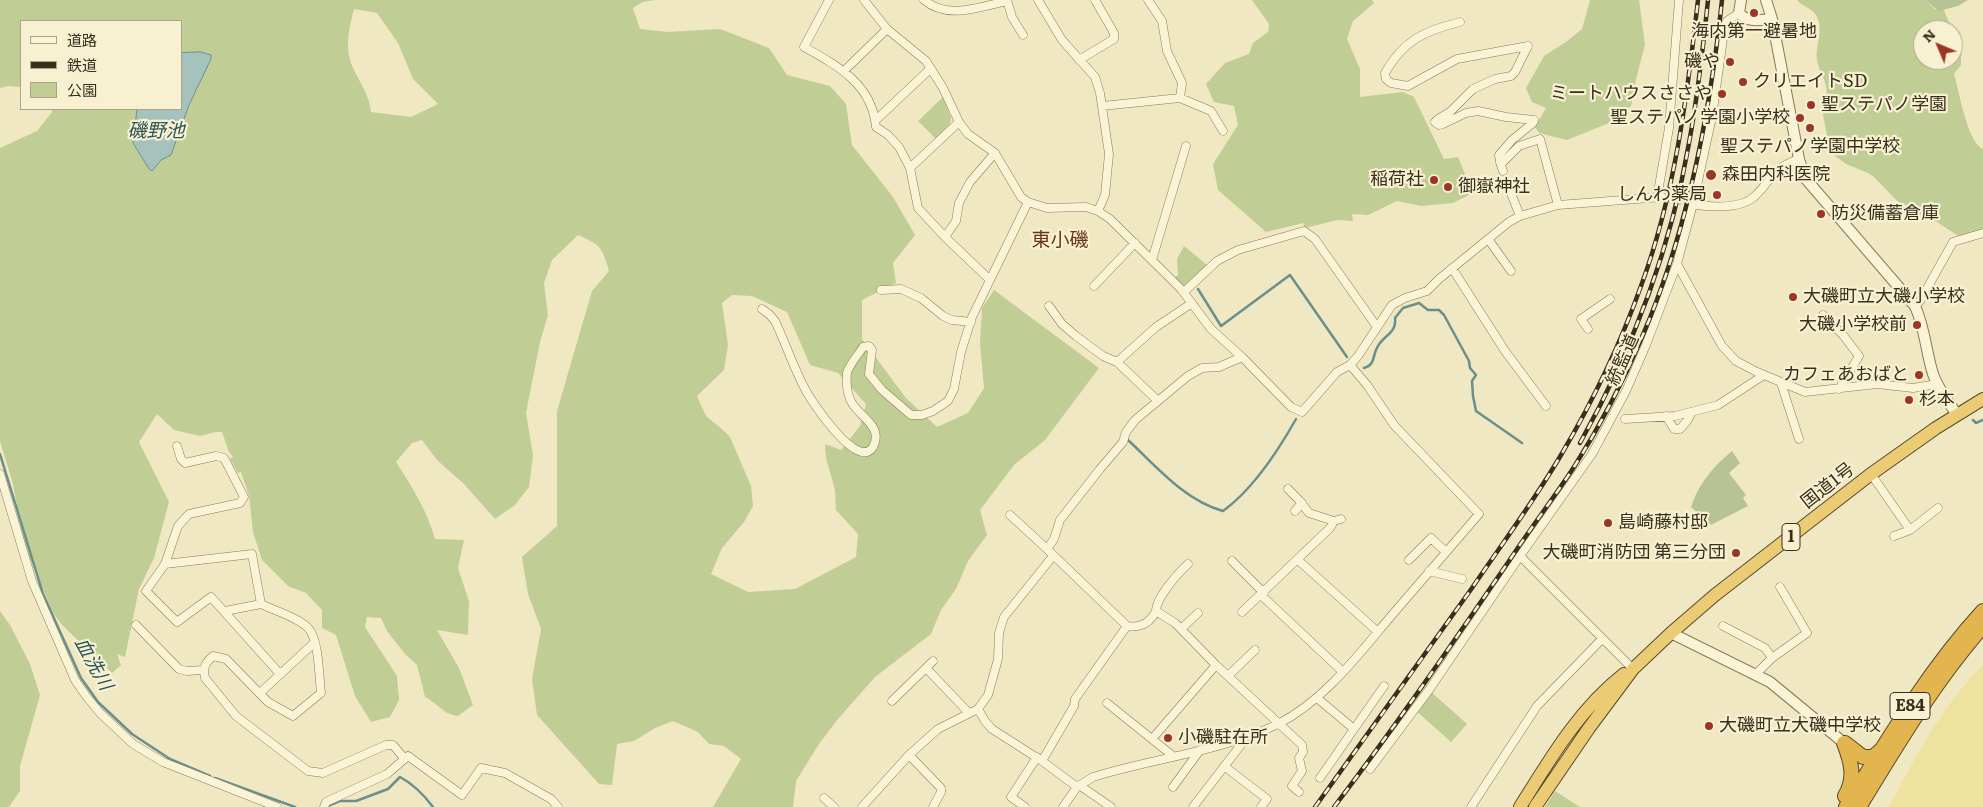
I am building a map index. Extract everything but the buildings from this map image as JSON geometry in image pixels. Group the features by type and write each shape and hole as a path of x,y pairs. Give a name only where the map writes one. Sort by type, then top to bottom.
{"highway":[{"name":"国道1号","path":"1520,807 1557,748 1579,718 1630,665 1871,474 1936,428 1983,399"},
{"name":"E84","path":"1846,807 1933,671 1983,611"},
{"name":"E84","path":"1859,807 1932,690 1983,626"},
{"path":"1883,767 1948,680 1983,638"},
{"name":"国道1号","path":"1535,807 1590,728 1630,665"},
{"path":"1844,743 1864,758 1873,757 1881,750"},
{"path":"1838,807 1848,791 1852,777 1851,763 1844,743"}],"street":[{"path":"829,0 804,47 844,71 864,91 876,120 876,127 888,135 899,147 910,168 918,208 989,280"},
{"path":"864,0 887,29 902,43 919,54 943,88 959,122 968,134 995,153 1021,197 1028,202 1047,208 1086,207 1098,211 1110,219 1184,292 1211,329 1242,357 1291,407 1302,415 1337,372 1350,364 1358,356 1392,305 1405,298 1428,291 1452,268 1509,222 1520,216 1558,205 1660,197 1669,128 1679,0"},
{"path":"924,0 932,6 953,12 1007,1 1012,17 1023,35"},
{"path":"1038,0 1062,40 1095,77 1102,106 1109,154 1105,195 1098,211"},
{"path":"1079,60 1113,41 1115,37 1095,0"},
{"path":"1148,0 1162,21 1167,51 1182,83 1180,98"},
{"path":"1742,0 1739,13 1744,19 1772,19"},
{"path":"1766,0 1772,19 1798,159 1804,178 1915,306 1924,332 1937,384 1957,415"},
{"name":"統監道","path":"1370,769 1429,690 1592,454 1610,423 1646,345 1677,264 1710,132 1725,25 1726,21 1739,13"},
{"path":"1460,22 1438,28 1410,42 1396,55 1385,76 1391,83 1408,86 1457,60 1528,46 1515,72 1511,76 1495,79 1473,89 1450,112 1435,122 1443,124 1466,113 1478,111 1534,120 1533,124 1521,131 1499,156 1503,172"},
{"path":"844,71 887,29"},
{"path":"876,120 930,69"},
{"path":"1102,106 1180,98 1211,112 1223,131"},
{"path":"910,168 959,122"},
{"path":"1500,162 1519,146 1540,139 1558,205"},
{"path":"1152,260 1186,146"},
{"path":"945,237 956,221 959,203 970,182 995,153"},
{"path":"1691,204 1724,206 1745,202 1753,198 1762,189 1776,169 1798,159"},
{"path":"1507,183 1520,216"},
{"path":"762,309 775,321 804,387 820,412 854,450 862,453 870,451 875,442 875,434 871,423 852,403 847,390 847,372 863,347 869,346 872,350 869,374 882,390 911,416 933,411 948,401 954,389 971,322 989,280 1028,202"},
{"path":"1184,292 1217,262 1238,250 1304,231 1314,239 1377,327"},
{"path":"1915,306 1920,301 1954,242 1983,233"},
{"path":"1488,239 1511,271"},
{"path":"1094,286 1134,243"},
{"path":"1677,264 1722,346 1736,361 1781,382 1806,392 1885,384 1894,387 1913,388 1937,384"},
{"path":"1452,268 1505,351 1546,406"},
{"path":"881,290 901,289 921,298 943,316 952,320 971,322"},
{"path":"1588,329 1581,320 1610,299"},
{"path":"1117,362 1156,327 1192,303"},
{"path":"1049,306 1062,324 1103,356 1117,362 1157,400"},
{"path":"1824,315 1859,356 1839,389"},
{"path":"1047,549 1054,539 1060,520 1123,442 1126,432 1135,420 1188,376 1202,368 1219,367 1242,357"},
{"path":"1064,807 1078,786 1093,777 1243,738 1278,724 1300,711 1317,698 1343,672 1446,552 1482,516 1394,425 1368,385 1350,364"},
{"path":"1625,418 1666,416 1718,405 1764,374"},
{"path":"1781,382 1799,440"},
{"path":"1784,396 1793,387"},
{"path":"1666,416 1671,427 1680,429 1692,412"},
{"path":"177,446 181,459 185,463 216,456 224,458 244,497 240,503 189,514 178,526 165,564 146,591 177,622 211,597 280,674"},
{"path":"0,474 32,581 75,680 100,713 133,744 163,762 277,807"},
{"path":"1871,474 1910,530"},
{"path":"1242,612 1263,594 1337,520 1309,513 1288,489"},
{"path":"1295,510 1302,503"},
{"path":"1894,536 1910,530 1938,508"},
{"path":"1010,515 1127,626 1138,628 1154,616 1157,602 1162,594 1188,564"},
{"path":"1409,560 1431,538 1446,552"},
{"path":"165,564 252,554 261,604"},
{"path":"862,807 909,755 938,729 978,709 988,695 998,659 1000,632 1004,617 1053,556"},
{"path":"1520,556 1630,665"},
{"path":"1298,560 1378,632"},
{"path":"1236,562 1263,594 1343,672"},
{"path":"1429,572 1462,579"},
{"path":"1757,674 1772,658 1807,633 1780,587"},
{"path":"225,611 261,604 303,624 309,629 315,642 321,693 293,716 268,702 226,659 213,656 206,661 203,670 205,678 236,716 308,771 323,773 386,745 393,745 404,758"},
{"path":"1156,611 1181,629 1216,665 1302,745 1303,752 1299,758 1302,771 1290,785 1299,792"},
{"path":"1181,629 1198,613"},
{"path":"136,625 179,669 187,671 203,670"},
{"path":"1025,807 1011,797 1040,759 1074,706 1076,699 1127,626"},
{"path":"1723,626 1765,648 1772,658"},
{"path":"1671,633 1770,682 1844,743"},
{"path":"1471,807 1537,706 1602,639"},
{"path":"260,692 315,642"},
{"path":"1228,676 1255,650"},
{"path":"892,701 933,661"},
{"path":"1152,740 1216,665"},
{"path":"926,668 970,713"},
{"path":"1320,778 1348,741 1354,729 1384,686"},
{"path":"1380,693 1388,699"},
{"path":"1317,698 1354,729"},
{"path":"1107,703 1173,756"},
{"path":"978,709 992,729 1111,807"},
{"path":"1193,807 1240,746 1243,738"},
{"path":"1173,787 1200,750"},
{"path":"909,755 941,788 941,792 933,807"},
{"path":"325,805 388,774 408,756 462,795 481,768 505,773 551,799 558,807"},
{"path":"1224,766 1267,798 1261,807"},
{"path":"824,798 834,807"}],"green space":[{"path":"0,0 655,0 643,2 633,8 640,29 668,32 720,29 769,48 787,75 830,86 846,104 852,145 893,197 915,235 893,263 896,283 862,300 862,339 906,398 937,427 968,413 984,388 980,344 982,308 994,290 1099,368 1045,440 1014,465 980,510 987,535 968,561 956,589 941,610 931,634 875,677 838,719 819,744 796,781 793,807 713,807 741,759 724,746 709,744 698,732 673,721 655,728 634,741 617,744 612,785 599,784 537,715 532,679 541,629 528,594 522,557 557,526 557,411 592,291 609,271 600,248 592,241 578,235 552,260 544,283 548,315 540,342 526,413 533,455 529,487 515,505 495,519 464,484 437,460 422,440 412,443 396,462 423,508 435,539 464,540 458,568 469,601 468,635 437,630 459,668 473,705 458,716 452,715 425,697 417,665 405,654 387,631 381,618 367,617 365,627 397,676 399,700 390,717 371,722 355,696 336,635 322,628 322,610 306,593 288,586 262,560 253,532 249,496 241,472 238,473 230,459 233,457 229,452 222,432 200,436 174,430 157,414 139,442 169,502 154,558 139,589 125,657 117,654 121,665 112,673 63,626 53,613 24,545 13,484 0,441 0,148 37,131 52,112 51,110 137,110 133,144 152,171 161,160 171,155 189,105 198,87 207,53 182,53 182,20 20,20 20,87 8,86 0,88","holes":["354,9 377,13 398,43 413,79 438,104 411,117 371,112 368,98 350,60 348,47","732,295 752,296 787,312 810,365 838,373 866,404 860,426 841,450 825,444 826,458 835,490 836,510 858,534 856,557 795,589 748,592 711,574 722,548 744,522 753,506 751,486 730,437 706,416 697,396 724,370 728,345 722,303"]},
{"path":"1252,0 1372,0 1374,3 1353,21 1347,39 1360,69 1360,97 1403,92 1414,97 1444,159 1458,157 1473,193 1453,203 1421,206 1397,201 1368,215 1352,214 1353,221 1337,220 1305,228 1303,223 1266,232 1218,190 1213,164 1238,125 1234,106 1214,102 1206,84 1225,63 1249,54 1253,43 1268,32 1269,24"},
{"path":"1590,0 1639,0 1645,45 1631,106 1614,121 1567,140 1539,133 1535,127 1546,108 1532,102 1526,88 1544,56 1582,29"},
{"path":"1797,0 1925,0 1935,9 1944,10 1948,20 1913,20 1913,70 1957,70 1954,74 1968,126 1972,137 1983,149 1983,233 1963,239 1937,222 1921,215 1913,208 1898,202 1874,177 1846,164 1830,152 1821,104 1827,93 1817,60 1820,33 1819,22 1815,14"},
{"path":"1925,0 1968,0 1958,6 1939,11"},
{"path":"943,97 951,118 950,124 936,139 918,121"},
{"path":"1184,246 1207,265 1181,289 1172,280 1178,275 1177,259"},
{"path":"1732,451 1740,463 1729,473 1746,495 1743,498 1748,506 1711,525 1691,507 1695,496 1708,475"},
{"path":"0,611 10,625 30,664 40,695 20,766 20,791 9,807 0,807"},
{"path":"1429,690 1467,724 1451,742 1414,709"},
{"path":"1555,791 1580,807 1545,807"}],"sand":[{"path":"1983,665 1983,807 1889,807 1942,714"}],"water":[{"name":"磯野池","path":"201,52 211,55 211,59 189,105 171,155 161,160 152,171 133,143 137,110 182,110 182,53"}],"waterway":[{"path":"1198,289 1221,326 1290,275 1347,357"},
{"path":"1364,368 1368,367 1372,362 1376,349 1392,331 1395,318 1403,308 1419,303 1428,310 1439,310 1444,315 1469,361 1470,368 1476,375 1472,381 1476,411 1522,443"},
{"path":"1128,440 1183,491 1209,506 1223,511 1244,492 1264,469 1296,419"},
{"path":"1973,420 1976,423 1983,420"},
{"name":"血洗川","path":"0,454 43,594 81,678 98,702 132,734 170,759 210,776"},
{"name":"血洗川","path":"328,806 340,801 356,801 388,789 400,777 418,790 433,807"},
{"name":"血洗川","path":"215,778 295,807"}],"tunnel":[{"path":"1662,197 1689,203"}],"railway":[{"path":"1315,807 1529,506 1573,435 1605,372 1641,286 1663,216 1684,109 1698,0"},
{"path":"1580,443 1599,408 1633,335 1672,221 1692,125 1708,0"},
{"path":"1334,807 1423,685 1566,479 1602,420 1627,371 1658,297 1672,256 1695,172 1711,86 1722,0"}],"place":[{"name":"海内第一避暑地","path":"1754,13"},
{"name":"磯や","path":"1730,62"},
{"name":"クリエイトSD","path":"1743,82"},
{"name":"ミートハウスささや","path":"1722,94"},
{"name":"聖ステパノ学園","path":"1811,105"},
{"name":"聖ステパノ学園小学校","path":"1800,118"},
{"name":"聖ステパノ学園中学校","path":"1810,128"},
{"name":"森田内科医院","path":"1711,175"},
{"name":"稲荷社","path":"1434,180"},
{"name":"御嶽神社","path":"1448,187"},
{"name":"しんわ薬局","path":"1717,195"},
{"name":"防災備蓄倉庫","path":"1821,214"},
{"name":"大磯町立大磯小学校","path":"1793,297"},
{"name":"大磯小学校前","path":"1917,325"},
{"name":"カフェあおばと","path":"1919,375"},
{"name":"杉本","path":"1909,400"},
{"name":"島崎藤村邸","path":"1608,523"},
{"name":"大磯町消防団 第三分団","path":"1736,553"},
{"name":"大磯町立大磯中学校","path":"1709,726"},
{"name":"小磯駐在所","path":"1168,738"}],"district":[{"name":"東小磯","path":"1060,240"}]}
